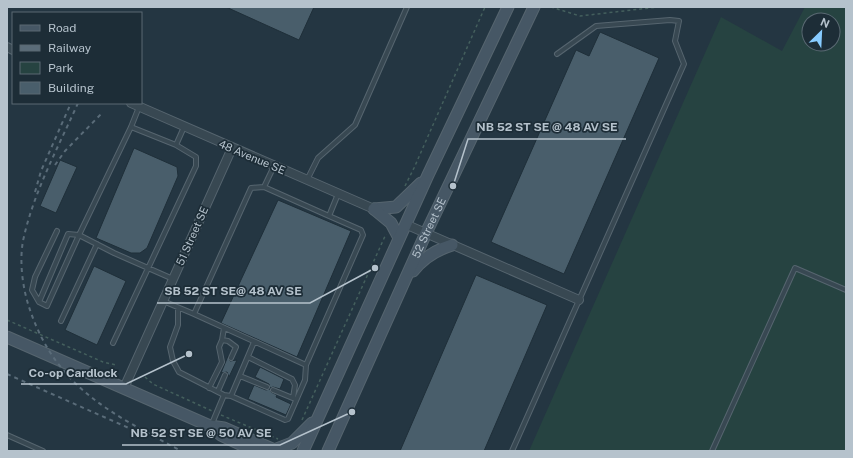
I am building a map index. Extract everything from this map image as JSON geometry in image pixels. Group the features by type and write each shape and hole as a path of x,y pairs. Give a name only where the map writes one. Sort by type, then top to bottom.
{"main road":[{"name":"52 Street SE","path":"303,451 405,224 508,7"},
{"name":"52 Street SE","path":"330,449 426,233 534,7"},
{"path":"374,209 396,207 428,175"},
{"path":"374,209 391,223 399,238"},
{"path":"405,280 422,260 438,250 452,245"},
{"path":"7,337 210,426 221,435 255,451"},
{"path":"210,426 224,428 275,450 292,443 318,417"}],"street":[{"name":"48 Avenue SE","path":"135,105 374,209"},
{"name":"51 Street SE","path":"124,388 232,148"},
{"path":"405,224 579,300"}],"lane":[{"path":"307,180 318,158 355,124 407,7"},
{"path":"512,451 684,64 675,41 679,21 670,20 596,26 557,54"},
{"path":"57,231 35,277 32,290 39,302 47,306 131,127 135,105"},
{"path":"113,343 196,166 196,157 176,145 131,127"},
{"path":"176,145 184,127"},
{"path":"264,187 274,166"},
{"path":"178,308 178,325 170,347 173,361 179,372 224,395 254,404 279,415 285,420 288,419 295,399 305,380 306,365 364,235 360,230 264,187 251,188 194,314"},
{"path":"329,216 338,194"},
{"path":"39,302 68,234 79,235 173,279"},
{"path":"61,321 96,244"},
{"path":"712,451 796,268 846,290"},
{"path":"163,300 306,365"},
{"path":"210,388 222,362 218,347 222,340 224,328"},
{"path":"222,340 228,341 236,347 232,358"},
{"path":"231,396 254,342"},
{"path":"248,357 292,379 295,385 295,399"},
{"path":"218,392 225,375"},
{"path":"240,376 267,387"},
{"path":"260,390 262,384"},
{"path":"275,397 275,390 295,399"},
{"path":"210,426 224,395"},
{"path":"285,402 288,396"},
{"path":"7,435 43,451"}],"path":[{"path":"551,7 580,16 658,7"},
{"path":"7,320 103,362 116,365"}],"green space":[{"path":"805,7 846,7 846,451 529,451 721,17 782,51 801,15 801,52 841,52 841,12 802,12"}],"building":[{"path":"226,7 314,7 299,40"},
{"path":"600,32 659,58 564,274 491,242 576,50 589,56"},
{"path":"134,148 177,167 178,176 147,248 140,253 131,253 96,238"},
{"path":"60,160 77,167 56,213 40,206"},
{"path":"278,200 351,231 297,357 221,323"},
{"path":"94,266 126,281 97,345 65,330"},
{"path":"476,275 547,305 484,451 400,451"},
{"path":"228,356 230,361 237,360 229,377 227,372 221,373"},
{"path":"260,367 284,379 280,389 273,387 270,388 269,384 255,377"},
{"path":"254,385 266,390 270,389 271,392 277,395 276,397 291,404 286,415 248,399"}],"railway":[{"path":"35,192 41,171 71,104"},
{"path":"78,104 47,171 27,223 21,258 22,276 30,310 41,337 55,360 72,380 110,411 181,451"},
{"path":"55,165 65,151 103,112"},
{"path":"7,374 131,429"}],"place":[{"name":"NB 52 ST SE @ 48 AV SE","path":"453,186"},
{"name":"SB 52 ST SE@ 48 AV SE","path":"375,268"},
{"name":"Co-op Cardlock","path":"189,354"},
{"name":"NB 52 ST SE @ 50 AV SE","path":"352,412"}]}
